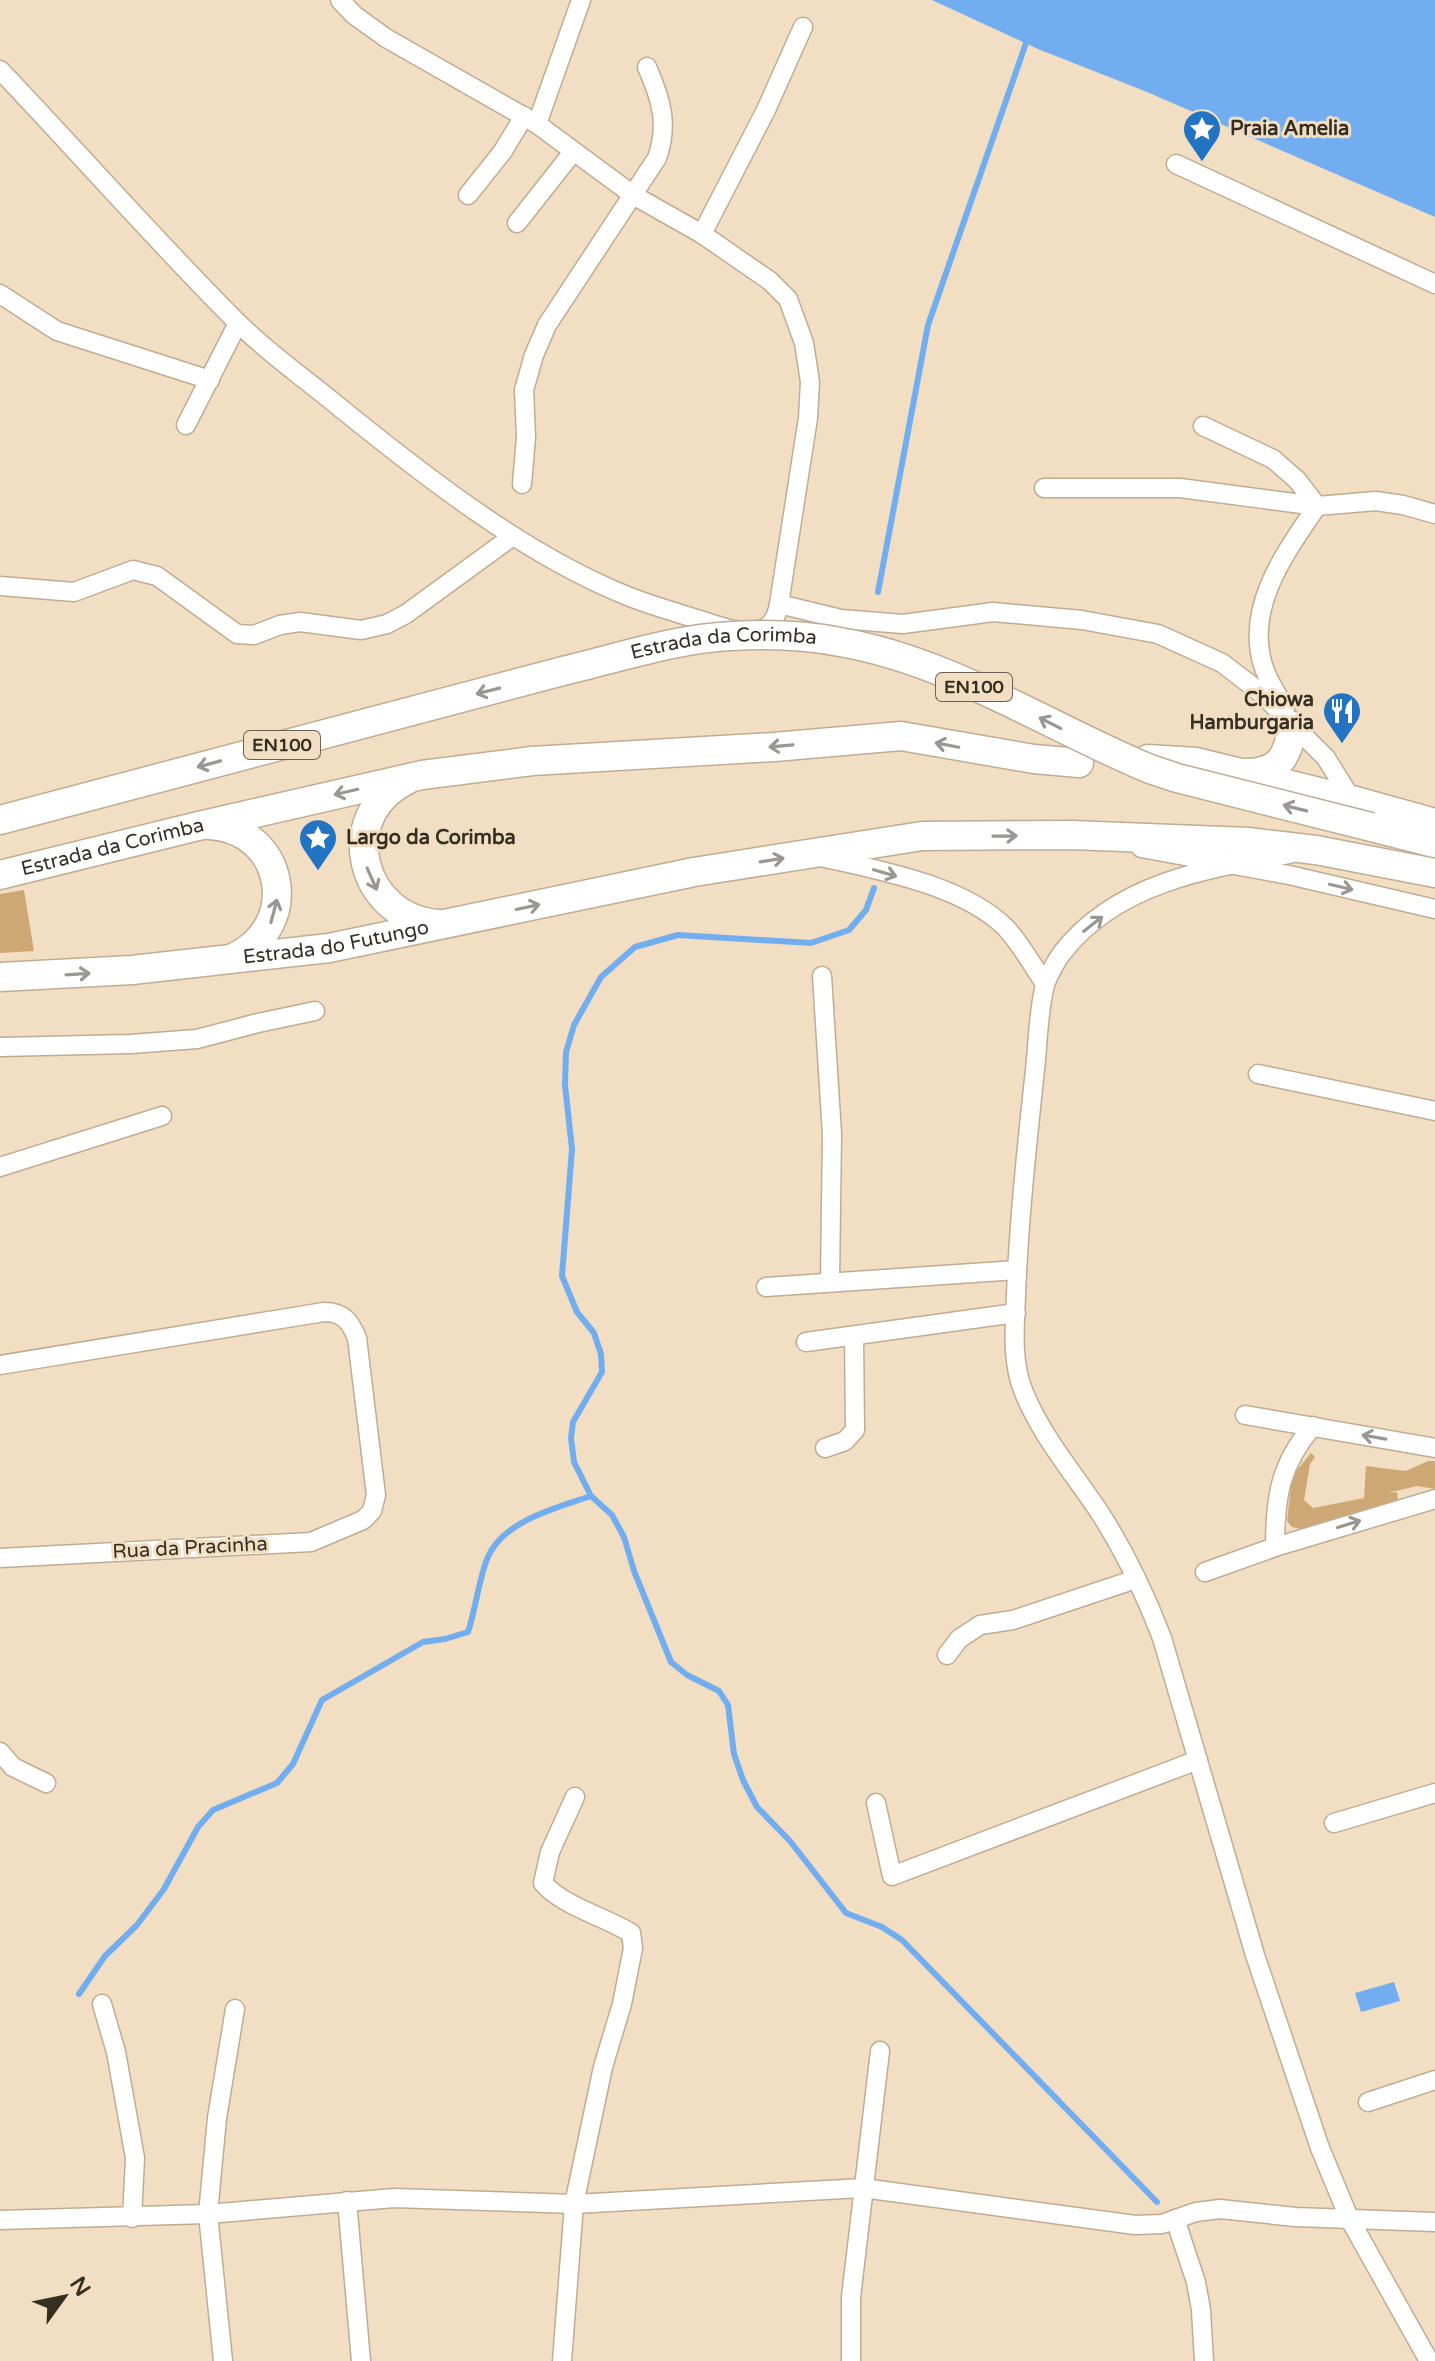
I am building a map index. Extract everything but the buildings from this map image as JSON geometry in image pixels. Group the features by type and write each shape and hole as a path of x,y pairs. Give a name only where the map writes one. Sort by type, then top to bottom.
{"main road":[{"name":"Estrada da Corimba","path":"0,820 673,644 729,636 787,636 841,642 894,655 943,673 1150,769 1177,778 1435,843"},
{"path":"1240,774 1260,773 1278,765 1289,748 1293,726"},
{"name":"Estrada da Corimba","path":"0,875 422,775 532,761 901,736 1034,759 1079,763"},
{"path":"1148,759 1196,762 1435,823"},
{"path":"422,775 399,784 374,810 365,833 366,864 377,891 394,909 404,916 428,923 452,923 694,872 922,836 1072,835 1248,842 1316,850 1435,873"},
{"path":"0,977 132,970 221,961 252,948 267,930 276,909 276,880 265,854 249,838 228,828 194,827"},
{"name":"Estrada do Futungo","path":"221,961 329,948 452,923"}],"street":[{"path":"0,70 238,323 386,445 513,536 583,576 626,596 741,634 771,623 777,615 779,604 808,418 810,382 804,343 788,299 770,281 702,234 633,195 530,120 386,38 354,15 340,0"},
{"path":"468,195 530,120 581,0"},
{"path":"702,234 766,110 803,27"},
{"path":"522,484 526,437 524,390 534,355 547,325 657,158 662,143 664,123 660,96 647,67"},
{"path":"517,223 573,152"},
{"path":"1176,164 1435,284"},
{"path":"0,294 57,331 210,380"},
{"path":"186,425 238,323"},
{"path":"1203,426 1273,459 1297,480 1317,506"},
{"path":"1044,488 1180,488 1317,506 1376,501 1435,514"},
{"path":"1293,726 1263,665 1258,629 1265,597 1283,556 1317,506"},
{"path":"0,586 74,592 133,570 157,576 237,634 254,635 280,625 300,622 361,630 387,624 406,614 513,536"},
{"path":"779,604 857,620 903,624 993,612 1082,620 1158,634 1222,663 1260,692 1326,758 1352,800"},
{"path":"1072,835 1289,875 1435,909"},
{"path":"1316,850 1227,865 1161,883 1119,904 1082,932 1061,955 1045,984 1025,1161 1015,1353 1022,1389 1039,1422 1119,1544 1162,1638 1255,1955 1320,2148 1349,2218 1429,2361"},
{"path":"809,855 904,878 983,910 1006,929 1045,984"},
{"path":"822,976 832,1134 830,1281"},
{"path":"0,1047 197,1039 315,1011"},
{"path":"1258,1074 1435,1111"},
{"path":"0,1167 162,1116"},
{"path":"766,1287 1017,1270"},
{"name":"Rua da Pracinha","path":"0,1365 335,1312 343,1316 357,1338 376,1495 372,1511 351,1526 311,1542 0,1558"},
{"path":"806,1342 1016,1313"},
{"path":"825,1448 845,1441 855,1430 854,1336"},
{"path":"1245,1415 1435,1448"},
{"path":"1275,1547 1275,1514 1282,1476 1298,1444 1313,1426"},
{"path":"1205,1572 1275,1547 1435,1499"},
{"path":"947,1655 959,1639 980,1625 1013,1620 1136,1579"},
{"path":"0,1752 13,1767 46,1783"},
{"path":"876,1803 892,1876 1198,1760"},
{"path":"1334,1823 1435,1793"},
{"path":"562,2361 574,2204 603,2067 622,2004 633,1948 631,1933 565,1900 543,1883 550,1852 575,1797"},
{"path":"102,2004 116,2052 135,2158 132,2218"},
{"path":"223,2361 208,2214 217,2118 235,2009"},
{"path":"851,2361 851,2297 880,2051"},
{"path":"1368,2102 1435,2080"},
{"path":"0,2220 208,2214 394,2198 574,2204 863,2188 1135,2225 1162,2224 1196,2212 1220,2209 1295,2217 1435,2222"},
{"path":"347,2201 361,2361"},
{"path":"1175,2219 1196,2282 1204,2361"}],"shaded area":[{"path":"24,890 34,951 0,953 0,894"},
{"path":"1311,1453 1315,1457 1310,1464 1304,1500 1313,1508 1364,1498 1366,1466 1406,1471 1435,1461 1435,1489 1417,1486 1387,1493 1397,1492 1398,1500 1300,1529 1292,1527 1287,1521 1292,1476"}],"water":[{"path":"932,0 1435,0 1435,217 1147,92 1038,49"},
{"path":"1394,1982 1400,2001 1361,2012 1355,1993"}],"waterway":[{"path":"878,592 928,325 1026,43"},
{"path":"874,888 866,910 849,930 811,943 678,935 635,947 601,977 574,1025 566,1052 565,1085 572,1149 562,1276 577,1312 594,1333 601,1354 602,1372 573,1422 574,1462 591,1496 612,1515 624,1537 634,1571 671,1662 687,1675 719,1691 728,1705 734,1754 757,1807 790,1841 846,1913 882,1927 902,1940 1157,2202"},
{"path":"79,1994 105,1956 137,1925 164,1889 198,1827 213,1810 277,1783 293,1764 322,1700 423,1642 468,1632 484,1568 494,1546 517,1526 532,1518 591,1496"}],"place":[{"name":"Praia Amelia","path":"1202,163"},
{"name":"Chiowa Hamburgaria","path":"1342,745"},
{"name":"Largo da Corimba","path":"318,872"}]}
